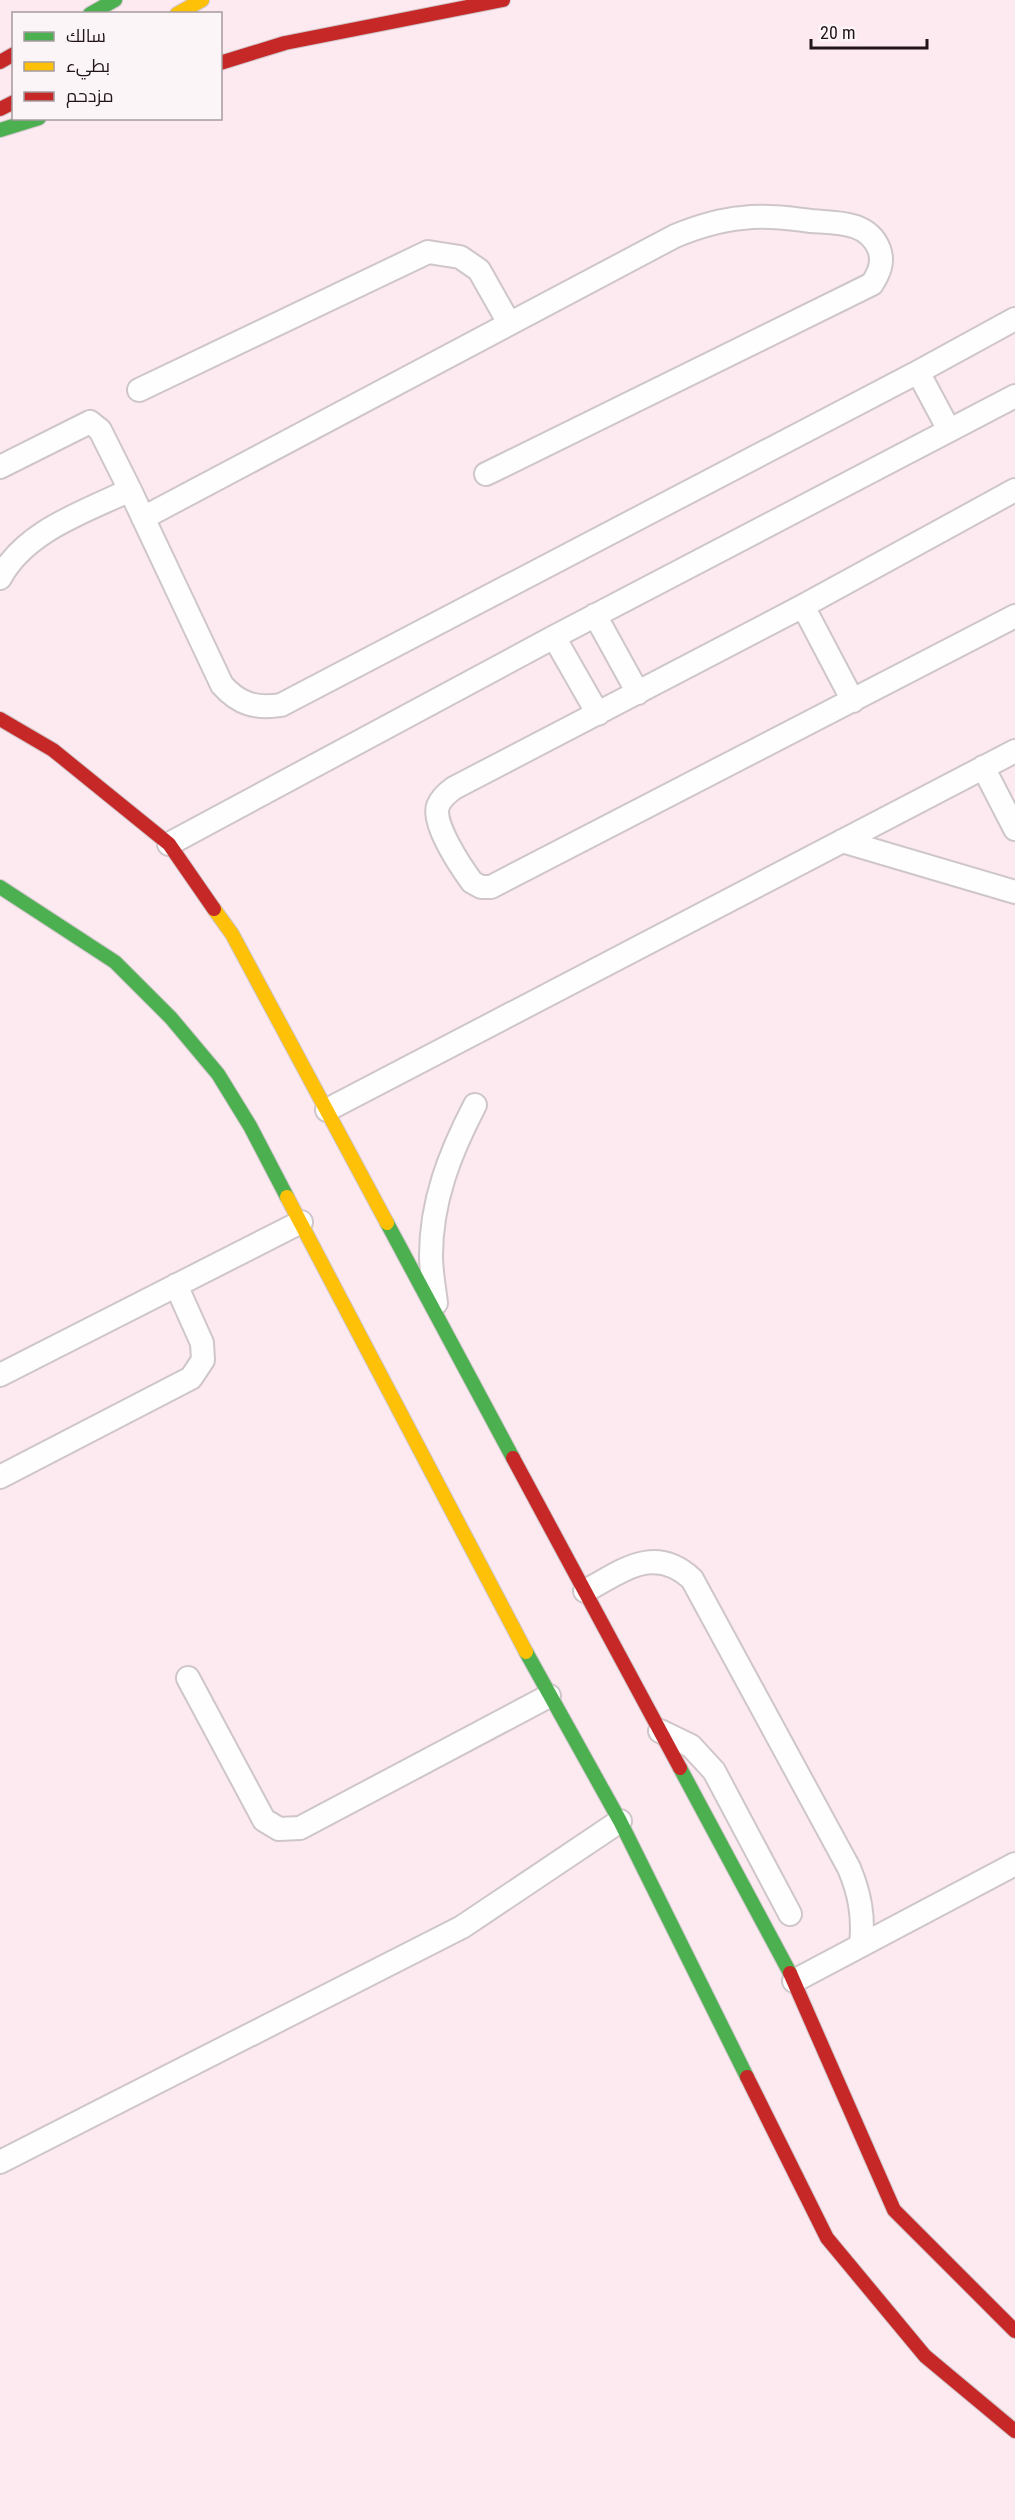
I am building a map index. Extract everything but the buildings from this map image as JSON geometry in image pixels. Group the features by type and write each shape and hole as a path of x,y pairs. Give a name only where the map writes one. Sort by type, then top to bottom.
{"main road":[{"path":"94,12 115,0"},
{"path":"181,12 202,0"},
{"path":"222,62 285,43 503,0"},
{"path":"0,130 32,120"},
{"path":"0,719 53,750 169,844 232,934 794,1980 894,2210 1015,2331"},
{"path":"0,887 115,962 171,1018 223,1082 250,1126 302,1222 549,1696 620,1821 827,2238 925,2356 1015,2431"}],"lane":[{"path":"143,518 675,236 708,223 743,218 778,217 849,225 864,229 875,240 881,254 880,270 873,284 486,474"},
{"path":"139,390 428,252 460,257 479,270 509,323"},
{"path":"0,467 90,422 100,430 222,685 233,697 248,705 264,708 281,705 1015,319"},
{"path":"918,372 949,430"},
{"path":"169,844 595,615 1015,396"},
{"path":"0,578 25,547 50,529 130,490"},
{"path":"1015,490 803,606 453,788 443,796 437,807 437,819 472,882 481,887 491,887 1015,616"},
{"path":"803,606 853,701"},
{"path":"595,615 638,693"},
{"path":"554,637 598,714"},
{"path":"327,1110 1015,751"},
{"path":"983,767 1015,829"},
{"path":"842,841 1015,892"},
{"path":"438,1316 431,1257 440,1185 455,1144 475,1105"},
{"path":"0,1375 302,1222"},
{"path":"0,1477 190,1378 203,1360 202,1343 176,1285"},
{"path":"585,1591 634,1565 650,1561 665,1562 680,1568 692,1579 849,1868 861,1906 861,1945"},
{"path":"188,1678 264,1820 279,1829 300,1828 549,1696"},
{"path":"660,1731 691,1746 714,1771 790,1914"},
{"path":"0,2162 462,1927 620,1821"},
{"path":"794,1980 1015,1864"}],"shaded area":[{"path":"0,0 1015,0 1015,2520 0,2520"}],"traffic: fast":[{"path":"94,12 115,0"},
{"path":"0,130 32,120"},
{"path":"0,887 115,962 171,1018 218,1074 250,1126 287,1197"},
{"path":"387,1223 513,1458"},
{"path":"526,1652 620,1821 747,2077"},
{"path":"680,1768 790,1973"}],"traffic: slow":[{"path":"181,12 202,0"},
{"path":"214,909 232,934 387,1223"},
{"path":"287,1197 526,1652"}],"traffic: jam":[{"path":"222,62 285,43 503,0"},
{"path":"0,62 12,55"},
{"path":"0,109 12,103"},
{"path":"0,719 53,750 169,844 214,909"},
{"path":"513,1458 680,1768"},
{"path":"790,1973 894,2210 1015,2331"},
{"path":"747,2077 827,2238 925,2356 1015,2431"}]}
